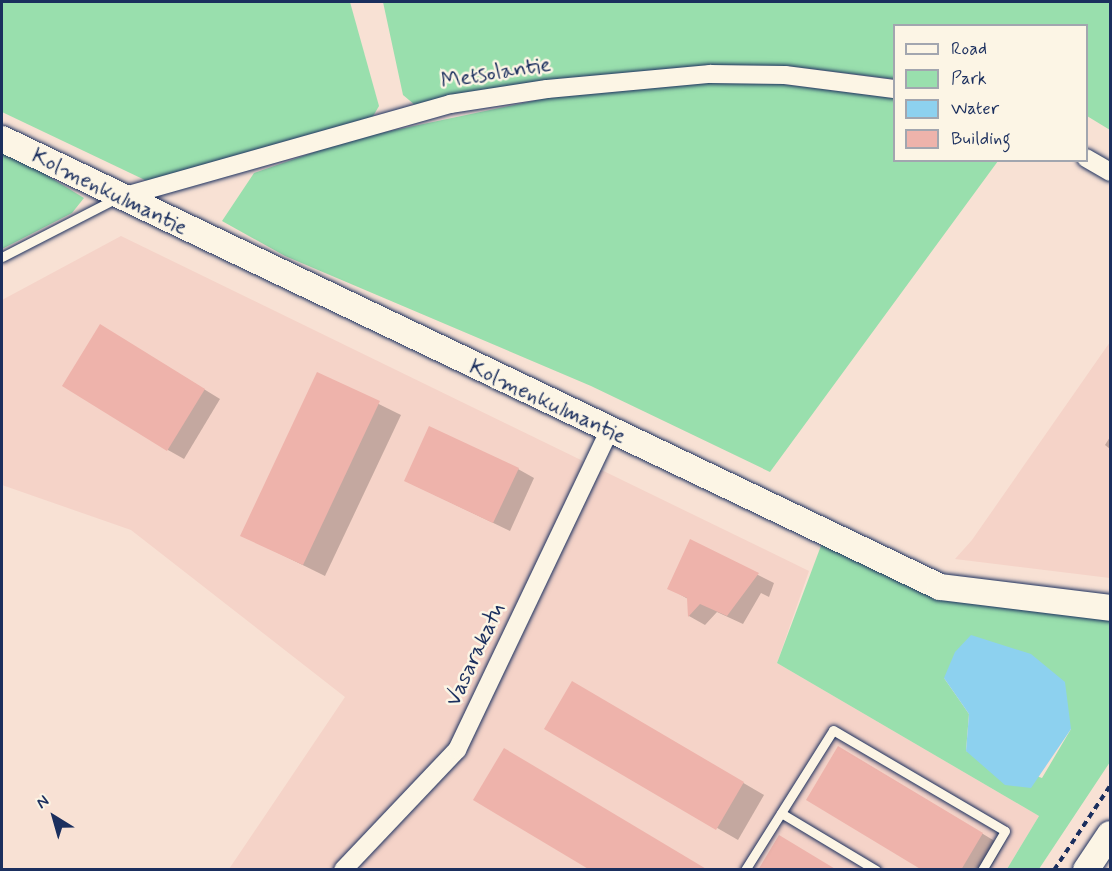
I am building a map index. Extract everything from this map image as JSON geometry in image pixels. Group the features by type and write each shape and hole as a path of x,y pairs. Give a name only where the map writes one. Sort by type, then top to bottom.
{"street":[{"name":"Metsolantie","path":"117,198 450,104 547,89 710,74 784,75 893,89"},
{"name":"Kolmenkulmantie","path":"2,139 117,198 609,432 940,586 1110,608"},
{"path":"1088,159 1110,172"},
{"name":"Vasarakatu","path":"343,870 457,750 609,432"},
{"path":"1086,870 1110,834"}],"lane":[{"path":"2,257 117,198"},
{"path":"745,870 832,730 1005,831 982,870"},
{"path":"780,813 876,870"}],"path":[{"path":"1054,870 1110,786"}],"shaded area":[{"path":"121,236 809,571 777,663 1039,816 1007,869 229,869 345,697 131,530 2,485 2,300"},
{"path":"1110,342 1110,578 955,559 972,540"}],"green space":[{"path":"2,2 350,2 379,106 372,118 147,181 2,112"},
{"path":"383,2 1110,2 1110,130 1088,117 1088,24 893,24 893,79 787,66 713,66 557,79 415,105 403,95"},
{"path":"711,82 782,84 893,98 893,162 997,162 770,472 591,386 285,256 222,221 254,173 352,139 547,98"},
{"path":"2,148 84,198 72,213 2,249"},
{"path":"822,543 937,599 1110,619 1110,762 1039,869 1007,869 1039,816 777,663","holes":["944,678 1071,729 1042,778 966,751 969,714"]}],"water":[{"path":"971,635 1031,654 1065,682 1071,729 1031,788 1005,785 966,751 969,714 944,678 955,652"}],"building":[{"path":"100,324 205,389 167,451 62,386"},
{"path":"317,372 380,401 303,565 240,536"},
{"path":"429,426 519,468 493,523 404,481"},
{"path":"690,539 759,573 727,616 700,604 688,617 687,598 667,589"},
{"path":"572,681 744,782 716,830 544,729"},
{"path":"838,746 983,833 961,870 922,870 806,800"},
{"path":"504,748 708,870 590,870 473,800"},
{"path":"779,835 837,870 758,870"}]}
